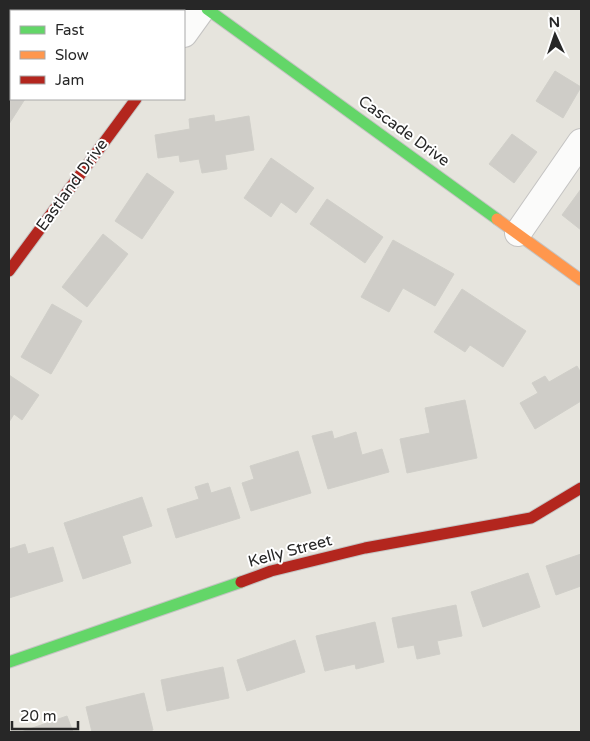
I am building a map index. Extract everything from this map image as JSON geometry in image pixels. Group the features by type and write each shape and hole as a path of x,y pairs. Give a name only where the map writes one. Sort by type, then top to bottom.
{"street":[{"path":"185,33 202,9"},
{"name":"Cascade Drive","path":"207,9 581,280"},
{"name":"Eastland Drive","path":"9,271 135,100"},
{"path":"518,233 581,142"},
{"name":"Kelly Street","path":"9,662 271,571 365,548 531,518 581,488"}],"building":[{"path":"89,9 110,9 110,10"},
{"path":"9,71 10,100 24,100 9,124"},
{"path":"555,71 581,87 563,118 536,101"},
{"path":"214,115 215,122 249,116 254,150 225,155 227,169 202,173 199,159 180,162 179,155 158,158 155,135 190,129 189,119"},
{"path":"512,134 537,152 514,183 489,164"},
{"path":"271,158 314,188 296,213 281,202 271,217 244,198"},
{"path":"147,173 174,192 142,239 115,221"},
{"path":"581,189 581,230 562,215"},
{"path":"327,199 383,237 365,263 310,224"},
{"path":"103,234 128,254 87,307 62,287"},
{"path":"393,240 454,274 435,306 403,288 389,312 361,297"},
{"path":"462,289 526,331 503,367 470,345 465,352 434,332"},
{"path":"52,304 82,321 51,374 21,357"},
{"path":"577,366 581,373 581,401 535,429 520,403 538,393 532,383 545,376 549,382"},
{"path":"9,375 39,395 22,420 14,414 9,422"},
{"path":"465,400 477,458 407,473 400,439 430,433 425,408"},
{"path":"332,431 334,439 356,432 362,455 382,449 389,472 328,489 312,436"},
{"path":"298,451 311,493 251,511 242,483 254,479 250,466"},
{"path":"208,483 211,493 230,487 240,518 176,538 167,509 199,499 195,487"},
{"path":"142,497 152,526 122,536 131,563 83,579 64,523"},
{"path":"25,544 28,554 53,547 63,581 9,598 9,549"},
{"path":"581,554 581,586 556,595 546,566"},
{"path":"528,573 540,607 483,627 471,592"},
{"path":"456,605 462,636 437,641 440,654 417,659 414,645 398,648 392,618"},
{"path":"375,622 384,662 356,669 355,664 325,671 316,636"},
{"path":"295,640 305,672 247,691 237,660"},
{"path":"223,667 229,698 167,711 161,680"},
{"path":"144,693 153,730 145,732 92,732 86,707"},
{"path":"67,716 73,732 21,732"}],"traffic: fast":[{"path":"207,9 497,219"},
{"path":"9,662 241,582"}],"traffic: slow":[{"path":"497,219 581,280"}],"traffic: jam":[{"path":"9,271 135,100"},
{"path":"241,582 271,571 365,548 531,518 581,488"}]}
